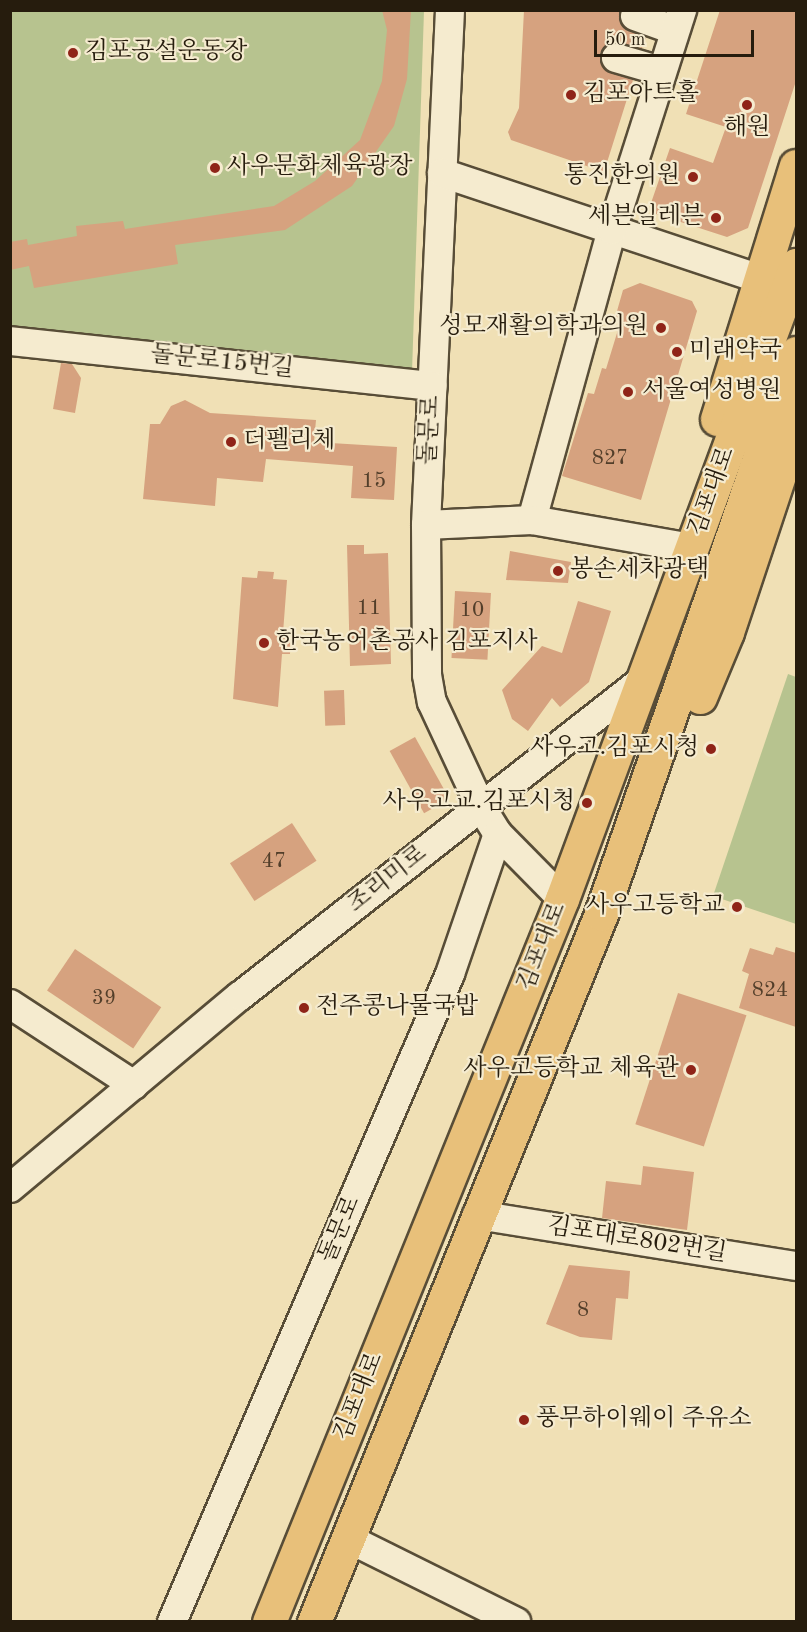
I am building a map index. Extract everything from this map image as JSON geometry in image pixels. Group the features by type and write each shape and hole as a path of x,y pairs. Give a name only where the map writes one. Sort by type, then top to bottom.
{"main road":[{"path":"647,669 679,546 796,166"},
{"name":"김포대로","path":"269,1622 562,899 796,265"},
{"name":"김포대로","path":"314,1622 477,1215 601,914 796,353"},
{"path":"601,914 673,762 727,632 796,425"}],"street":[{"name":"돌문로","path":"450,10 426,525 427,675 432,702 481,807 498,834 562,899"},
{"path":"532,520 673,19 635,16"},
{"path":"616,58 651,68"},
{"path":"442,173 760,279"},
{"name":"돌문로15번길","path":"10,341 433,386"},
{"path":"426,525 532,520 679,546"},
{"name":"조리미로","path":"10,1188 134,1085 481,807 647,669"},
{"name":"돌문로","path":"172,1622 441,996 498,834"},
{"path":"10,1004 134,1085"},
{"name":"김포대로802번길","path":"477,1215 796,1266"},
{"path":"348,1538 516,1622"}],"green space":[{"name":"사우문화체육광장","path":"11,11 424,11 412,372 11,326"},
{"path":"788,674 796,677 796,924 713,896"}],"building":[{"path":"382,10 411,10 407,79 394,126 352,186 285,230 175,245 178,264 34,288 29,266 10,270 10,242 27,239 28,245 77,236 76,226 123,221 125,229 274,206 315,181 360,140 382,81 387,30"},
{"path":"524,10 620,10 623,27 646,38 642,48 613,42 600,53 605,70 633,80 604,172 511,140 508,132 519,108"},
{"path":"720,10 796,10 796,81 748,228 727,237 656,214 651,203 670,148 713,163 726,127 686,114"},
{"path":"640,283 692,301 697,311 641,500 562,476 588,393 594,394 602,368 606,369 621,320 615,318 623,290"},
{"path":"61,363 72,364 81,378 75,413 53,409"},
{"name":"더펠리체","path":"185,400 210,413 316,420 314,442 397,447 394,500 351,498 353,466 266,459 263,482 217,478 215,506 143,499 150,424 160,424 171,406"},
{"path":"347,545 364,545 364,554 388,553 391,664 350,666"},
{"path":"510,551 571,562 568,583 506,580"},
{"name":"한국농어촌공사 김포지사","path":"258,571 274,572 273,579 287,580 283,633 291,633 290,654 282,654 278,707 233,699 242,577 257,578"},
{"path":"455,591 491,593 487,660 451,658"},
{"path":"578,601 611,611 589,682 560,707 552,698 528,731 512,719 502,690 542,646 562,653"},
{"path":"344,690 345,725 325,726 324,691"},
{"path":"415,737 449,799 424,813 390,751"},
{"path":"292,823 317,861 254,901 230,863"},
{"name":"사우고등학교","path":"776,947 796,953 796,1027 739,1008 749,974 742,971 750,948 773,955"},
{"path":"75,949 161,1007 133,1049 47,990"},
{"name":"사우고등학교 체육관","path":"678,993 746,1015 704,1146 635,1124"},
{"path":"643,1166 694,1172 687,1230 602,1218 606,1181 641,1185"},
{"path":"569,1265 630,1271 628,1299 616,1298 612,1340 580,1337 546,1324"}],"place":[{"name":"김포공설운동장","path":"73,53"},
{"name":"김포아트홀","path":"571,95"},
{"name":"해원","path":"747,105"},
{"name":"사우문화체육광장","path":"215,168"},
{"name":"통진한의원","path":"693,177"},
{"name":"세븐일레븐","path":"716,218"},
{"name":"성모재활의학과의원","path":"661,328"},
{"name":"미래약국","path":"677,352"},
{"name":"서울여성병원","path":"628,392"},
{"name":"더펠리체","path":"231,442"},
{"name":"봉손세차광택","path":"558,571"},
{"name":"한국농어촌공사 김포지사","path":"264,643"},
{"name":"사우고.김포시청","path":"711,749"},
{"name":"사우고교.김포시청","path":"587,803"},
{"name":"사우고등학교","path":"737,907"},
{"name":"전주콩나물국밥","path":"304,1008"},
{"name":"사우고등학교 체육관","path":"691,1070"},
{"name":"풍무하이웨이 주유소","path":"524,1420"}]}
